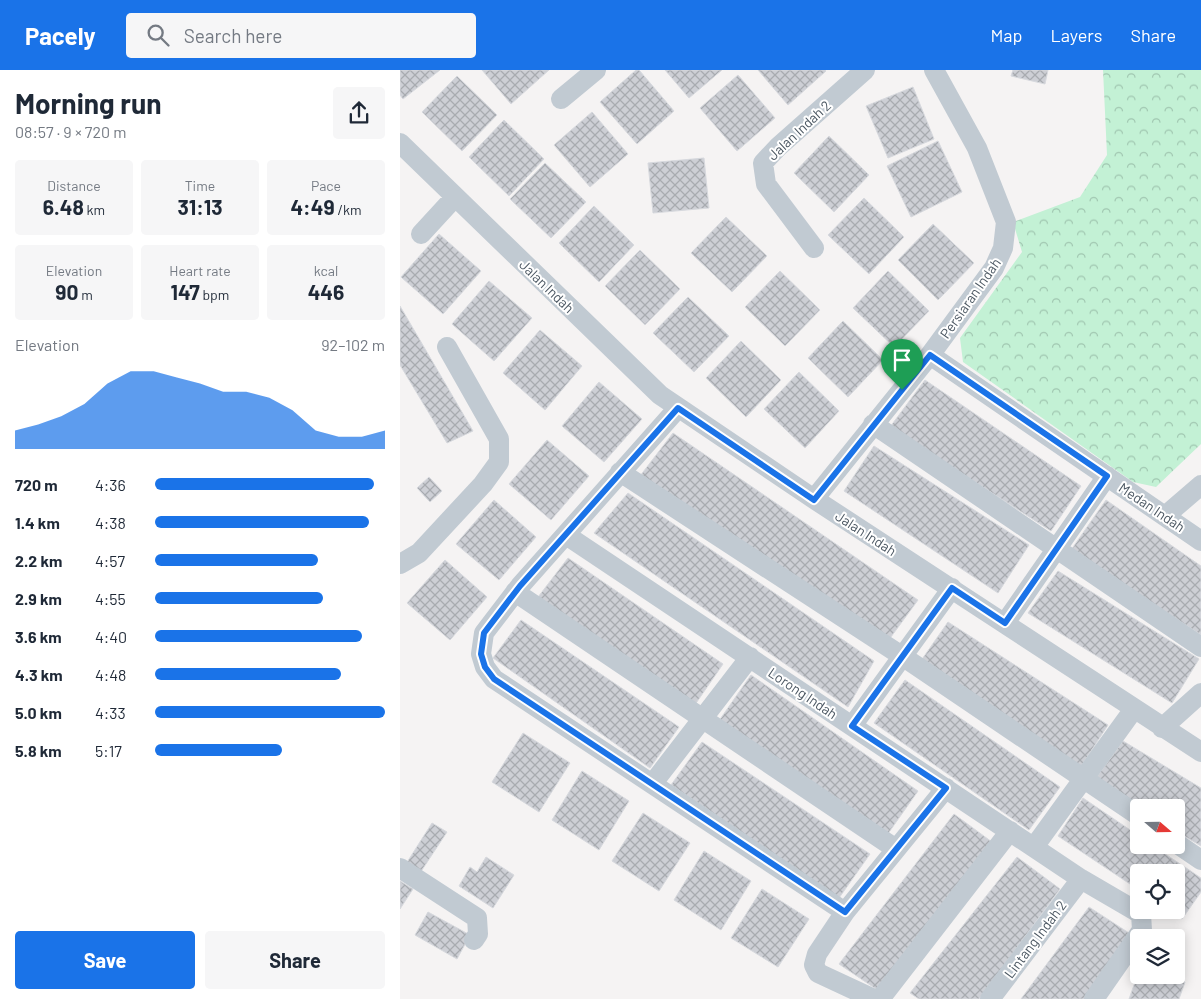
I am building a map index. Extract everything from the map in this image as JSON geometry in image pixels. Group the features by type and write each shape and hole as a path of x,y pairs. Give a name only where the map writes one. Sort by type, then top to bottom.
{"street":[{"path":"561,99 596,70"},
{"name":"Jalan Indah 2","path":"814,248 766,184 763,163 778,146 865,70"},
{"name":"Persiaran Indah","path":"814,500 930,355 994,268 1003,248 1006,222 977,148 934,70"},
{"name":"Jalan Indah","path":"400,143 624,360 678,408 814,500 952,588 1201,752"},
{"path":"421,234 455,197"},
{"path":"400,564 419,553 483,484 499,462 498,439 447,347"},
{"name":"Medan Indah","path":"930,355 1201,540"},
{"path":"678,408 515,592 484,633 481,654 485,667 494,679 845,912"},
{"path":"874,424 1201,647"},
{"path":"620,472 902,656 1130,810"},
{"path":"1005,623 1107,476"},
{"path":"1165,516 1201,484"},
{"name":"Lorong Indah","path":"566,534 1034,847 1141,914 1142,930 1094,999"},
{"path":"852,726 952,588"},
{"path":"515,592 896,849"},
{"path":"653,783 750,657"},
{"path":"1162,728 1201,693"},
{"path":"1034,847 1134,709"},
{"path":"874,999 818,973 814,965 817,954 845,912 946,788"},
{"path":"880,999 1010,831"},
{"path":"1185,849 1201,860"},
{"path":"400,868 477,918 478,934 474,940"},
{"name":"Lintang Indah 2","path":"990,999 1081,878"}],"green space":[{"path":"1103,70 1201,70 1201,444 1156,487 1133,482 963,362 960,338 1022,252 1013,222 1080,197 1107,155"}],"building":[{"path":"400,70 440,70 403,99 400,95"},
{"path":"482,70 549,70 511,104"},
{"path":"636,70 639,70 674,111 637,144 600,102"},
{"path":"665,70 722,70 689,98"},
{"path":"758,70 825,70 826,71 788,105"},
{"path":"1013,70 1048,70 1045,84 1011,76"},
{"path":"738,75 775,118 737,151 700,108"},
{"path":"457,76 497,115 462,151 422,112"},
{"path":"913,87 934,139 888,158 866,106"},
{"path":"592,112 628,154 590,187 554,145"},
{"path":"504,120 544,159 509,196 469,157"},
{"path":"829,136 869,175 834,212 794,173"},
{"path":"938,141 962,192 911,217 887,166"},
{"path":"704,158 709,208 653,213 648,163"},
{"path":"545,163 586,202 551,238 510,199"},
{"path":"864,198 904,237 869,274 828,235"},
{"path":"594,206 634,245 599,282 559,243"},
{"path":"726,217 767,256 732,292 691,253"},
{"path":"933,224 974,263 938,300 898,260"},
{"path":"439,234 481,271 443,314 401,277"},
{"path":"640,250 680,289 645,325 605,286"},
{"path":"780,271 820,310 785,346 745,307"},
{"path":"888,271 929,311 894,347 853,308"},
{"path":"489,281 532,318 494,361 452,324"},
{"path":"688,297 729,336 694,372 653,333"},
{"path":"400,306 473,431 447,443 400,365"},
{"path":"843,321 883,360 848,397 808,358"},
{"path":"540,330 582,366 545,410 503,373"},
{"path":"741,341 781,380 746,417 706,378"},
{"path":"799,372 839,411 805,448 764,409"},
{"path":"925,380 1081,486 1051,531 890,427"},
{"path":"599,382 642,419 604,462 562,426"},
{"path":"673,433 918,600 888,641 640,476"},
{"path":"547,440 589,476 551,520 509,484"},
{"path":"874,446 1029,545 998,593 844,491"},
{"path":"429,477 442,491 430,502 417,488"},
{"path":"628,493 874,661 848,707 594,533"},
{"path":"494,500 536,537 499,580 456,544"},
{"path":"1106,500 1201,566 1201,635 1071,550"},
{"path":"568,558 723,664 692,709 535,601"},
{"path":"445,560 487,597 450,640 407,603"},
{"path":"1058,571 1199,659 1172,703 1028,613"},
{"path":"521,620 679,727 650,768 493,658"},
{"path":"948,622 1108,725 1078,771 918,665"},
{"path":"751,675 918,791 887,835 716,725"},
{"path":"905,680 1060,787 1029,830 874,723"},
{"path":"523,733 570,763 539,812 492,782"},
{"path":"1123,741 1201,788 1201,846 1185,836 1185,799 1130,799 1130,803 1093,782"},
{"path":"702,742 870,854 839,898 671,785"},
{"path":"582,771 629,801 599,850 552,820"},
{"path":"1083,798 1130,830 1130,854 1165,854 1180,864 1130,864 1130,884 1058,836"},
{"path":"643,813 690,843 659,891 612,861"},
{"path":"954,814 996,845 882,993 839,964"},
{"path":"432,823 447,832 418,876 404,867"},
{"path":"704,851 751,881 721,930 674,900"},
{"path":"486,857 514,875 493,908 459,886 470,867 477,872"},
{"path":"1017,857 1060,889 979,999 919,999 910,993"},
{"path":"1185,867 1201,878 1201,892 1185,915"},
{"path":"400,881 413,889 400,909"},
{"path":"762,889 809,919 778,967 731,938"},
{"path":"1089,907 1129,933 1084,999 1021,999"},
{"path":"428,912 470,935 457,959 415,935"},
{"path":"1134,984 1184,984 1179,999 1129,999"}],"route":[{"path":"930,355 1107,476 1005,623 952,588 852,726 946,788 845,912 494,679 485,667 481,654 482,642 484,633 515,592 678,408 814,500 902,390 930,355"}]}
